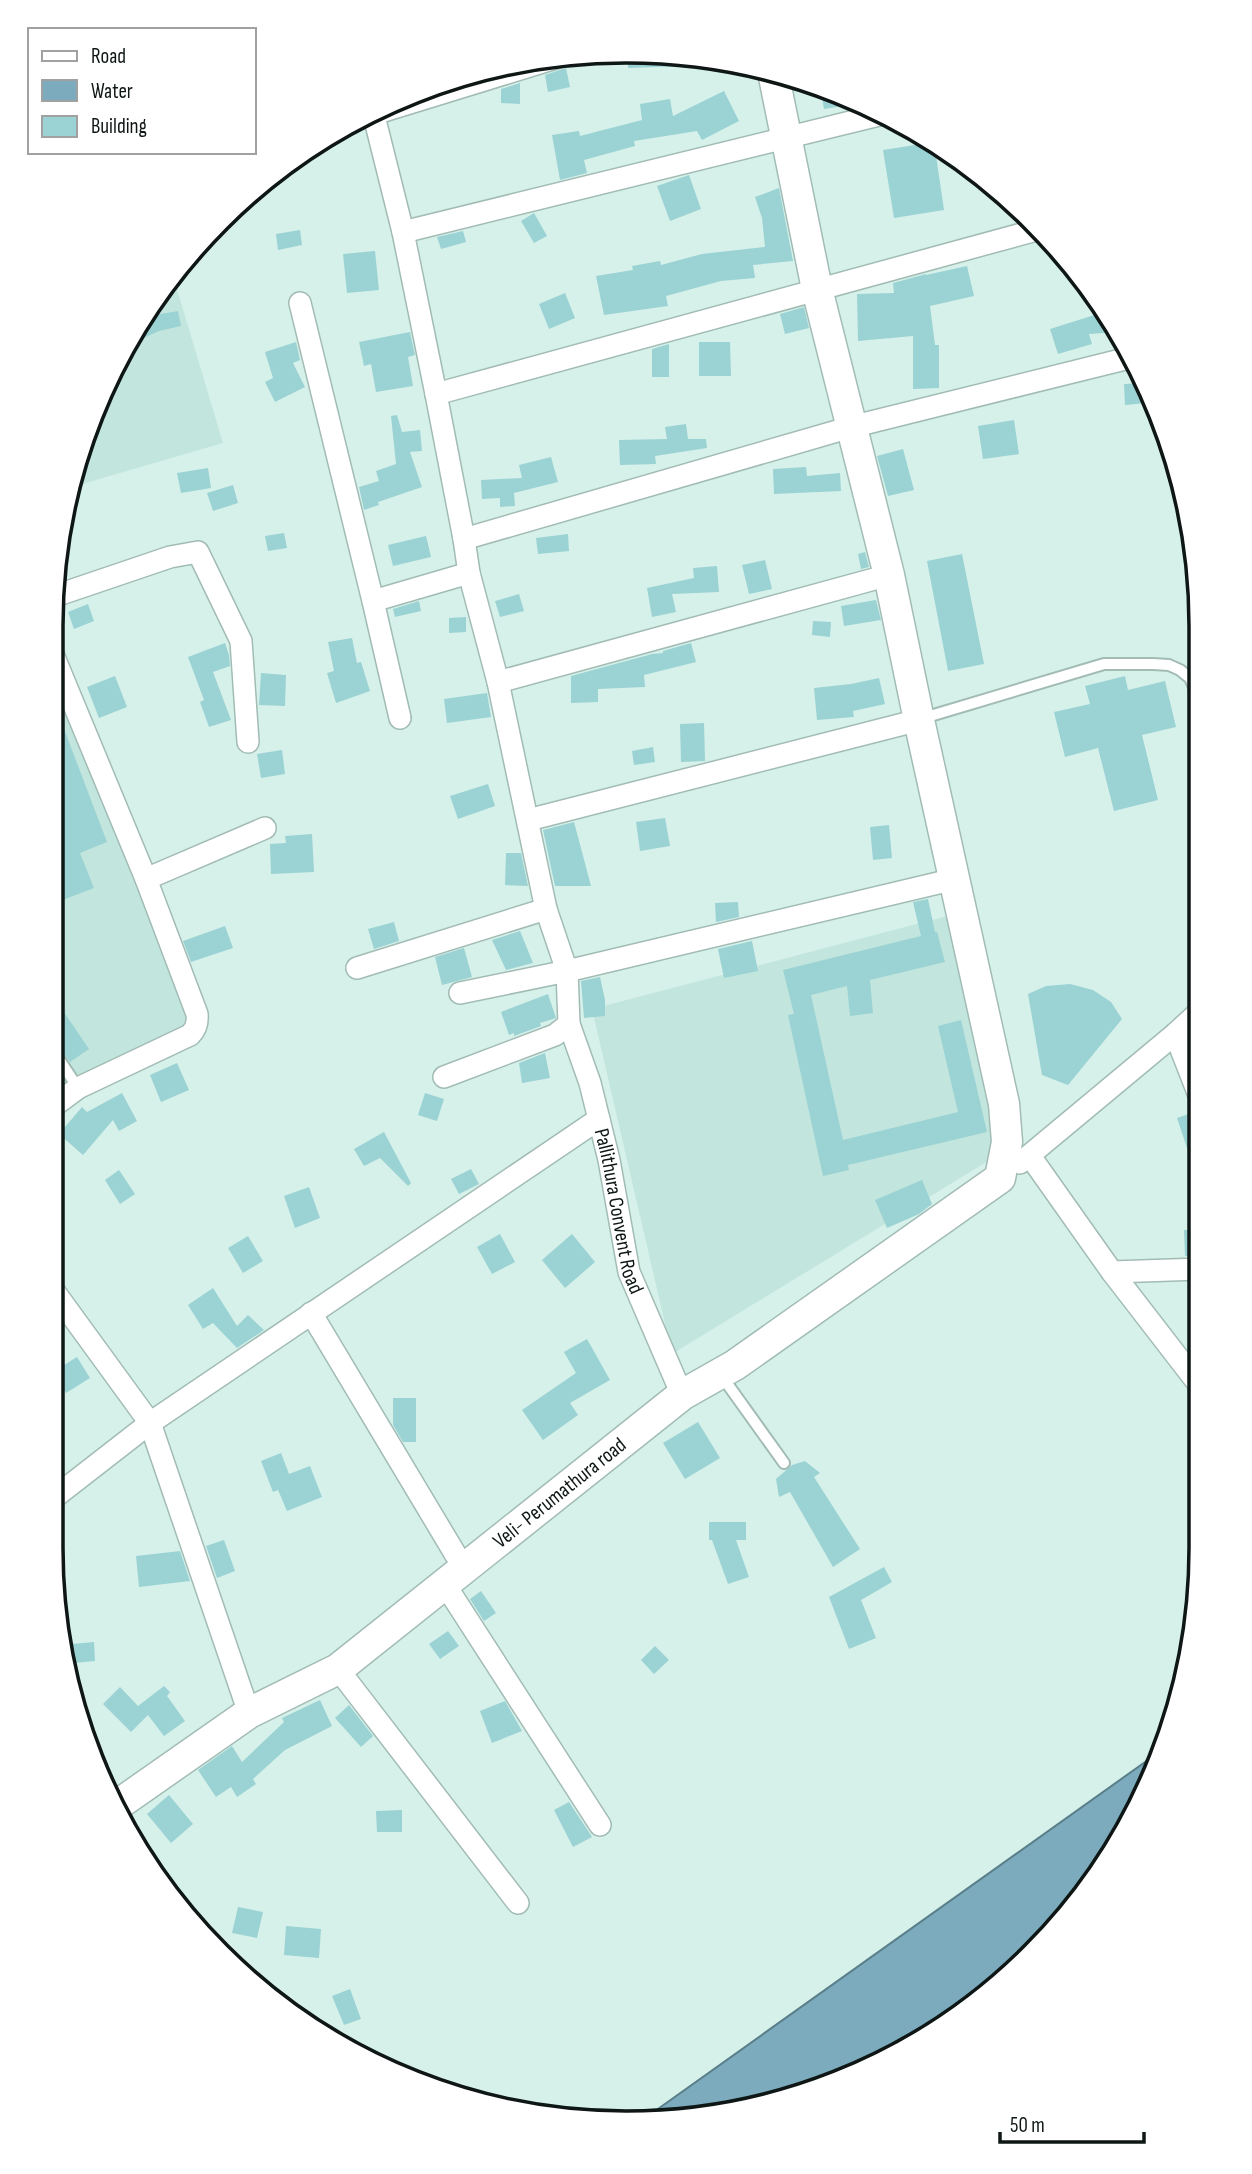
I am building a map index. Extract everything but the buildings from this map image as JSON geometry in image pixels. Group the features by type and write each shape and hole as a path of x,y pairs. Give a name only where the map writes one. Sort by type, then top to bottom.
{"main road":[{"path":"775,83 817,289 889,575 1004,1104 1007,1142 1000,1178"},
{"name":"Veli- Perumathura road","path":"123,1801 249,1713 338,1669 682,1395 735,1364 1000,1178"}],"street":[{"path":"402,232 868,118"},
{"name":"Pallithura Convent Road","path":"375,122 402,232 436,394 469,573 498,681 546,909 568,971 569,1024 590,1083 610,1160 629,1272 682,1395"},
{"path":"436,394 1028,232"},
{"path":"300,303 400,718"},
{"path":"464,539 851,427 1122,360"},
{"path":"64,593 170,557 198,552 241,641 248,742"},
{"path":"373,601 469,573"},
{"path":"498,681 889,575"},
{"path":"63,678 146,878 197,1014 195,1030 190,1035 78,1088 63,1099"},
{"path":"528,820 919,720"},
{"path":"146,878 265,828"},
{"path":"460,993 568,971 955,879"},
{"path":"357,968 546,909"},
{"path":"1000,1178 1030,1156 1189,1021"},
{"path":"444,1077 555,1035 569,1024"},
{"path":"1175,1034 1189,1070"},
{"path":"63,1491 150,1423 599,1119"},
{"path":"1030,1156 1112,1272 1189,1372"},
{"path":"1112,1272 1189,1269"},
{"path":"63,1303 150,1423 249,1713"},
{"path":"311,1313 454,1575 600,1825"},
{"path":"338,1669 518,1903"}],"lane":[{"path":"919,720 1104,664 1168,665 1189,677"},
{"path":"63,1065 78,1088"},
{"path":"719,1373 784,1463"}],"shaded area":[{"path":"176,287 223,443 81,484 93,445 121,377 138,344"},
{"path":"63,675 205,1032 63,1107"},
{"path":"947,916 997,1130 993,1158 672,1354 592,1009"}],"water":[{"path":"1147,1761 1114,1829 1073,1891 1024,1946 969,1995 908,2036 807,2081 736,2100 656,2110"}]}
